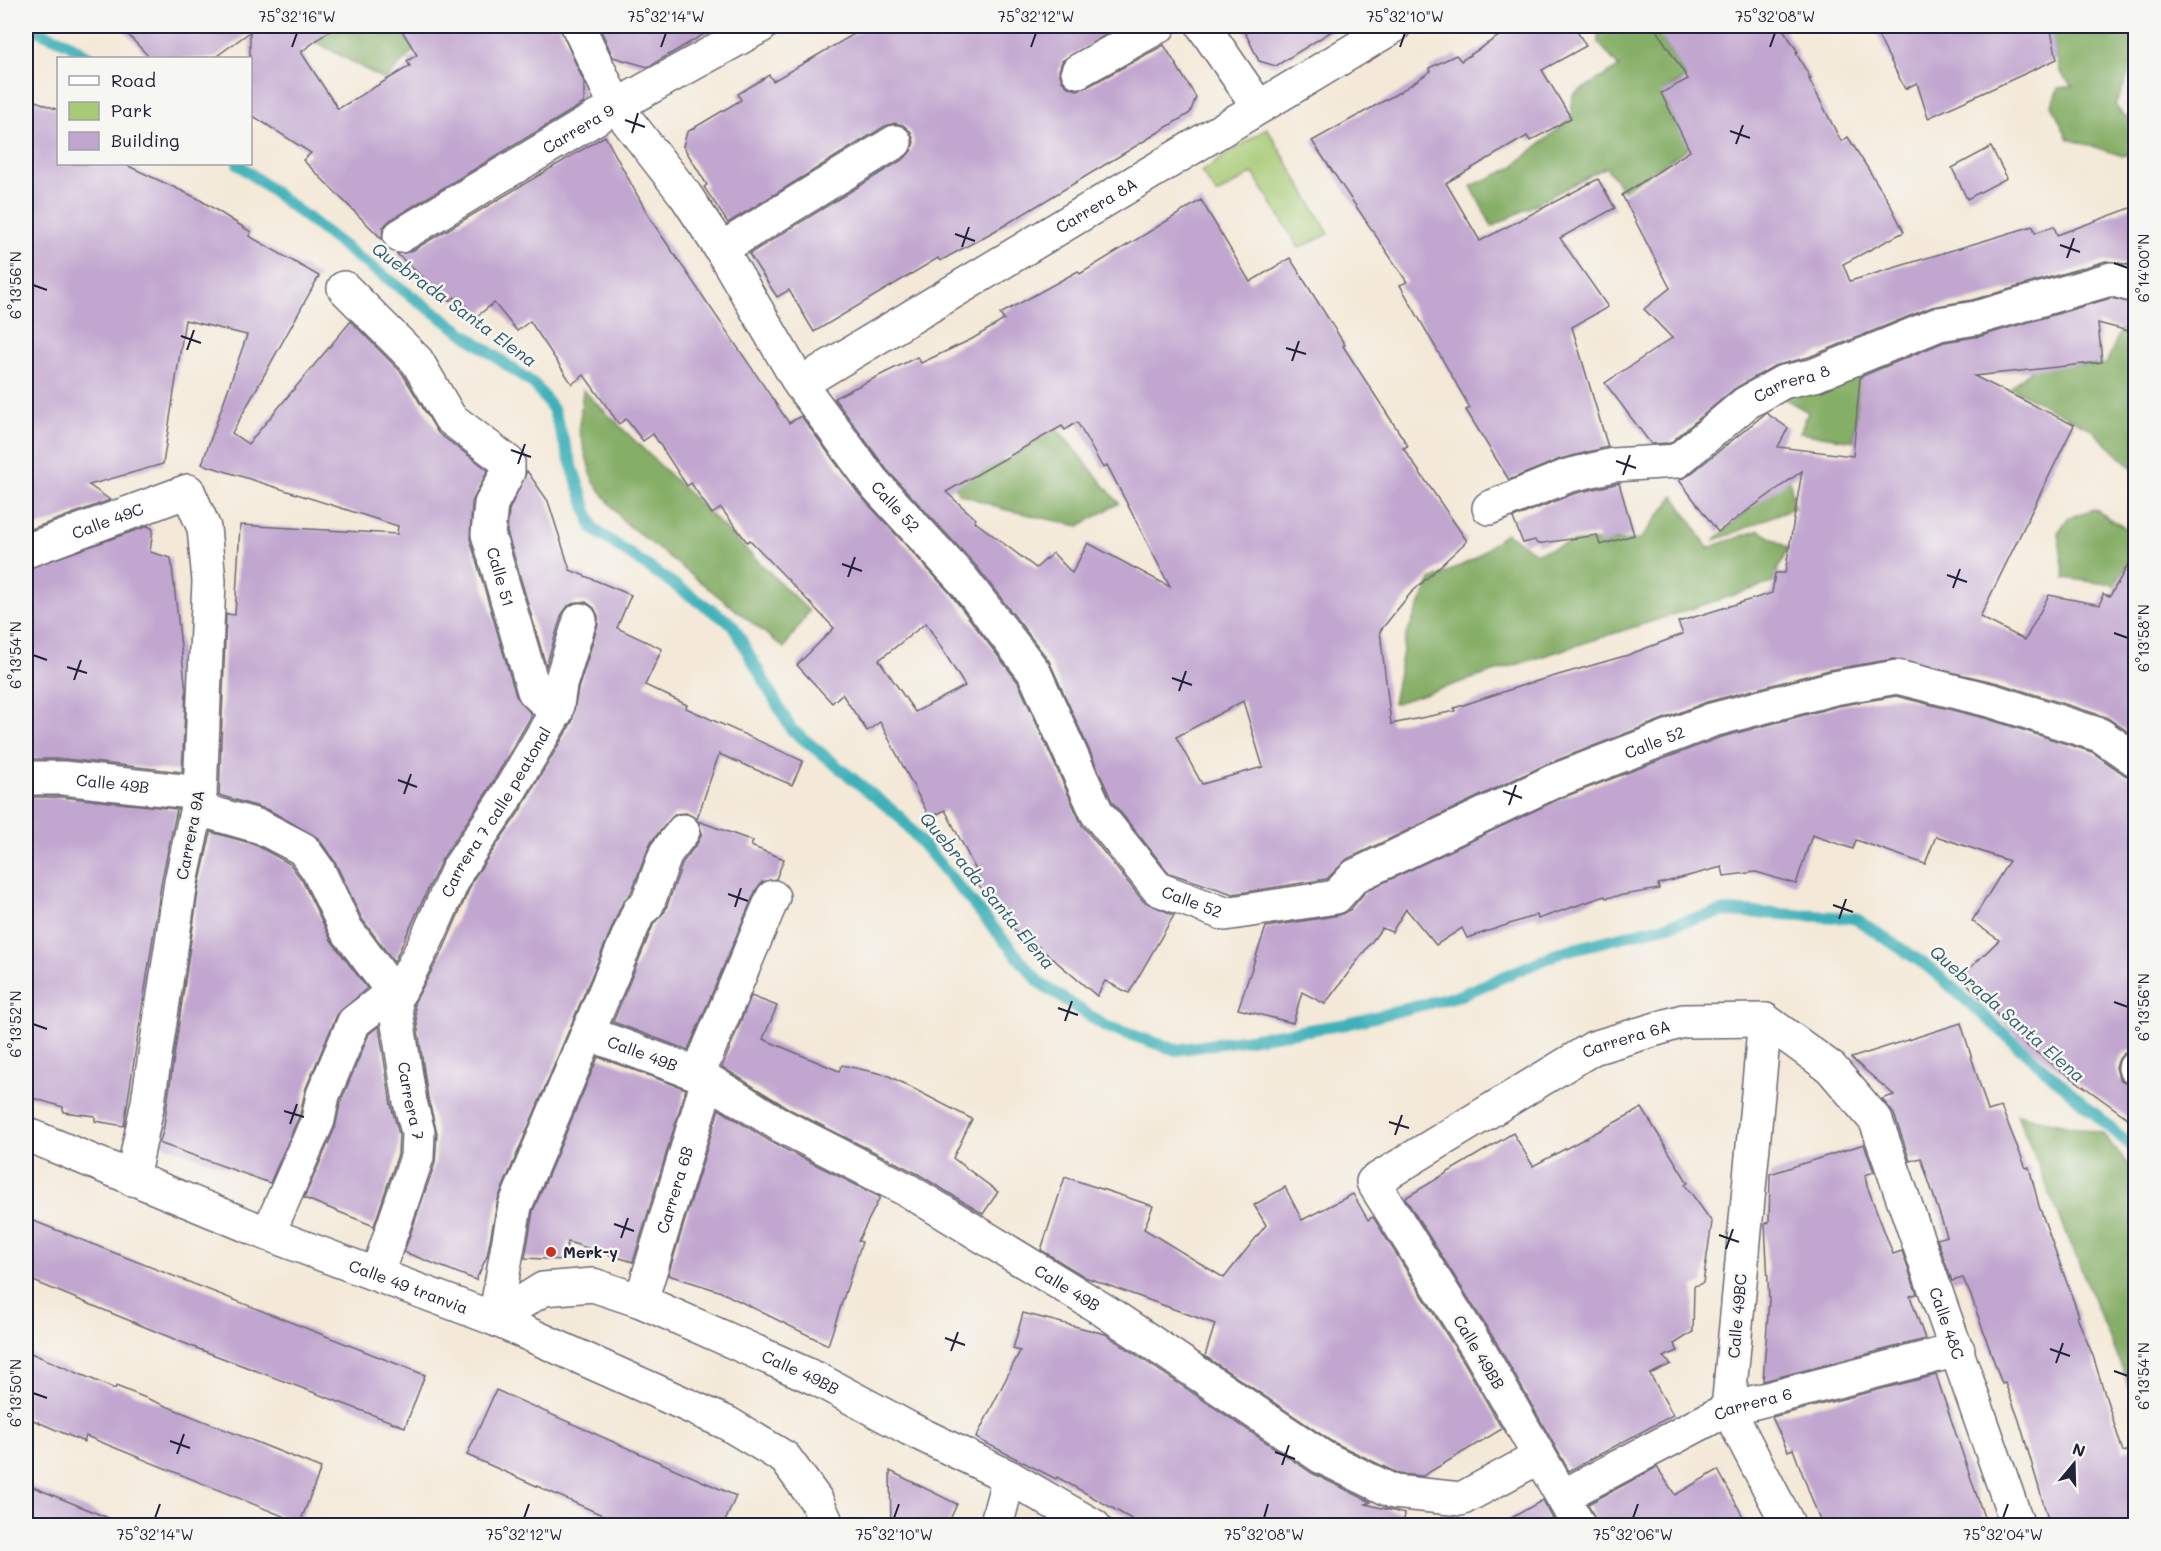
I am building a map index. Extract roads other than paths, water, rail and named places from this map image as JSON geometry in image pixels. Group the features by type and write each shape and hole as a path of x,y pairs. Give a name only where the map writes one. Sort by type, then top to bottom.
{"street":[{"name":"Calle 52","path":"578,26 616,106 686,196 721,249 800,384 873,482 963,580 1034,672 1097,813 1158,889 1225,914 1336,897 1355,876 1552,782 1712,720 1834,688 1897,677 1994,701 2100,735 2136,760"},
{"name":"Carrera 9","path":"400,236 616,106 761,26"},
{"path":"1078,71 1159,26"},
{"path":"1203,26 1258,106"},
{"name":"Carrera 8A","path":"800,384 1394,26"},
{"path":"721,249 895,142"},
{"name":"Carrera 8","path":"1488,508 1567,476 1613,465 1677,461 1746,403 1783,382 1815,375 1939,324 1976,318 2123,283"},
{"name":"Calle 51","path":"344,288 387,328 417,361 450,418 508,462 508,472 491,504 488,534 534,691 556,712"},
{"name":"Calle 49C","path":"26,550 188,490"},
{"name":"Carrera 9A","path":"132,1179 148,1102 181,882 199,801 209,581 204,528 188,490"},
{"name":"Carrera 7 calle peatonal","path":"393,992 400,991 411,971 458,869 503,802 556,712 560,685 580,620"},
{"name":"Calle 49B","path":"26,778 63,778 199,801 261,827 303,849 318,870 346,928 393,992"},
{"path":"495,1319 515,1206 590,1034 639,911 647,905 666,853 683,831"},
{"name":"Carrera 6B","path":"641,1301 703,1077 773,897"},
{"path":"268,1234 318,1120 323,1095 354,1022 393,992"},
{"name":"Carrera 7","path":"377,1274 417,1157 418,1132 410,1102 393,992"},
{"name":"Calle 48C","path":"1765,1020 1831,1068 1876,1121 2018,1526"},
{"name":"Carrera 6A","path":"1373,1182 1593,1048 1683,1021 1765,1020"},
{"name":"Calle 49BC","path":"1728,1409 1765,1020"},
{"name":"Calle 49B","path":"590,1034 703,1077 782,1126 909,1191 1105,1311 1322,1457 1394,1492 1461,1499 1539,1457"},
{"name":"Calle 49 tranvia","path":"26,1134 268,1234 495,1319 727,1423 785,1458 816,1500 828,1526"},
{"name":"Calle 49BB","path":"1373,1182 1480,1352 1579,1526"},
{"name":"Calle 49BB","path":"495,1319 543,1289 593,1285 641,1301 817,1378 910,1429 1009,1477 1094,1526"},
{"name":"Carrera 6","path":"1563,1496 1728,1409 1958,1350"},
{"path":"1728,1409 1789,1526"},
{"path":"996,1526 1009,1477"}],"waterway":[{"name":"Quebrada Santa Elena","path":"26,26 67,43 89,57"},
{"name":"Quebrada Santa Elena","path":"239,165 356,256 535,385 553,409 593,529 732,624 791,729 899,816 1040,983 1105,1026 1176,1050 1347,1024 1461,995 1561,952 1725,911 1855,918 1930,968 2136,1150"}],"place":[{"name":"Merk-y","path":"551,1252"}]}
